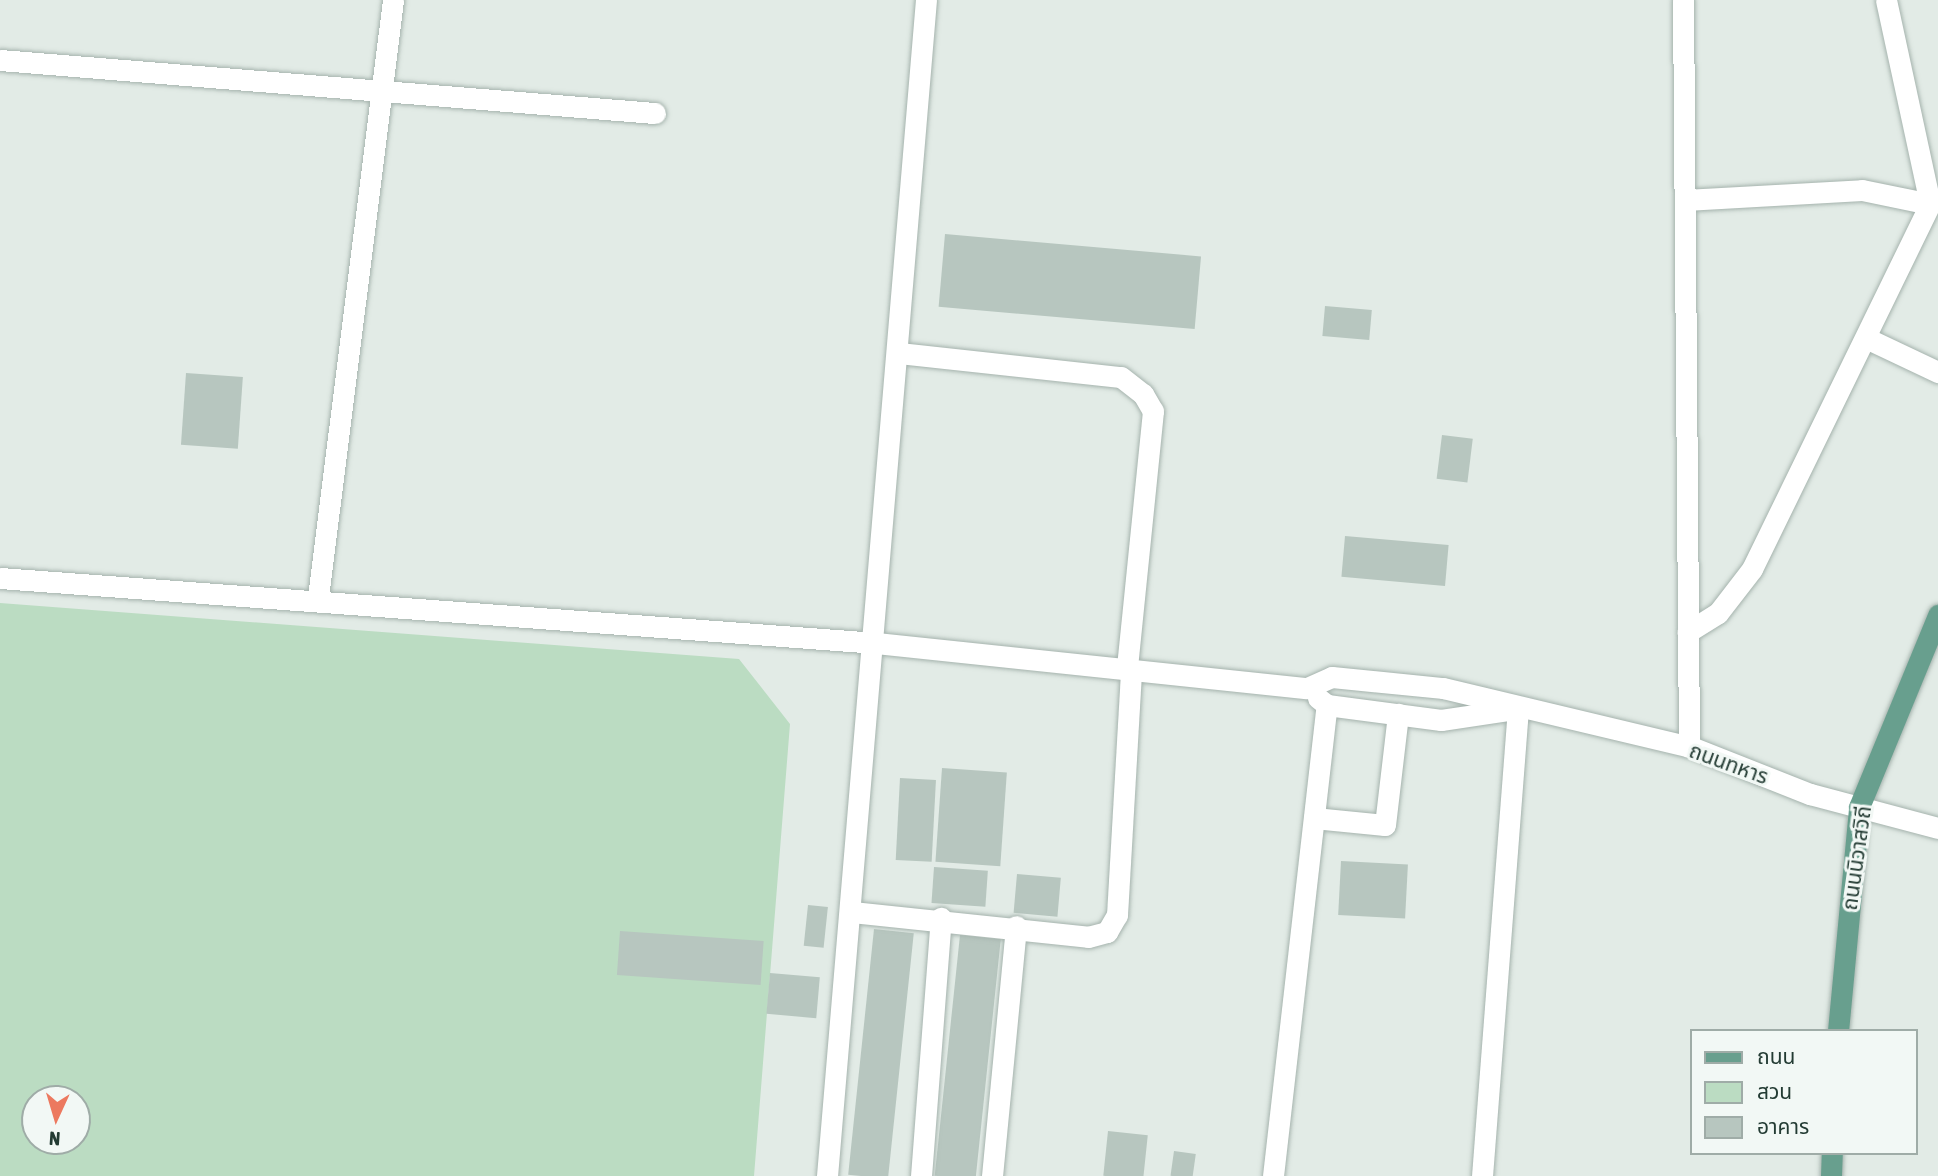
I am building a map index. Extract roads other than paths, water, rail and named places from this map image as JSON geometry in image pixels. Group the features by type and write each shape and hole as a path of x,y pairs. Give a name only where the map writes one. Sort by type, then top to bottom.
{"main road":[{"name":"ถนนนิวาสวิถี","path":"1838,1029 1859,807 1938,615"},
{"path":"1831,1176 1832,1155"}],"street":[{"path":"318,597 393,0"},
{"path":"827,1176 876,643 926,0"},
{"path":"1684,0 1689,747"},
{"path":"1688,632 1718,613 1752,569 1930,204 1886,0"},
{"path":"0,60 384,88 655,113"},
{"path":"1685,200 1862,190 1930,204"},
{"path":"1866,338 1938,372"},
{"path":"852,912 941,918 1088,937 1107,932 1117,915 1129,669 1153,411 1143,394 1121,377 899,353"},
{"path":"0,578 318,597 876,643 1307,688 1327,705 1441,719 1518,708 1482,1176"},
{"name":"ถนนทหาร","path":"1307,688 1332,677 1443,688 1689,747 1859,807 1938,828"},
{"path":"1273,1176 1327,705"},
{"path":"1314,818 1385,825 1398,714"},
{"path":"921,1176 941,918"},
{"path":"992,1176 1016,926"}]}
